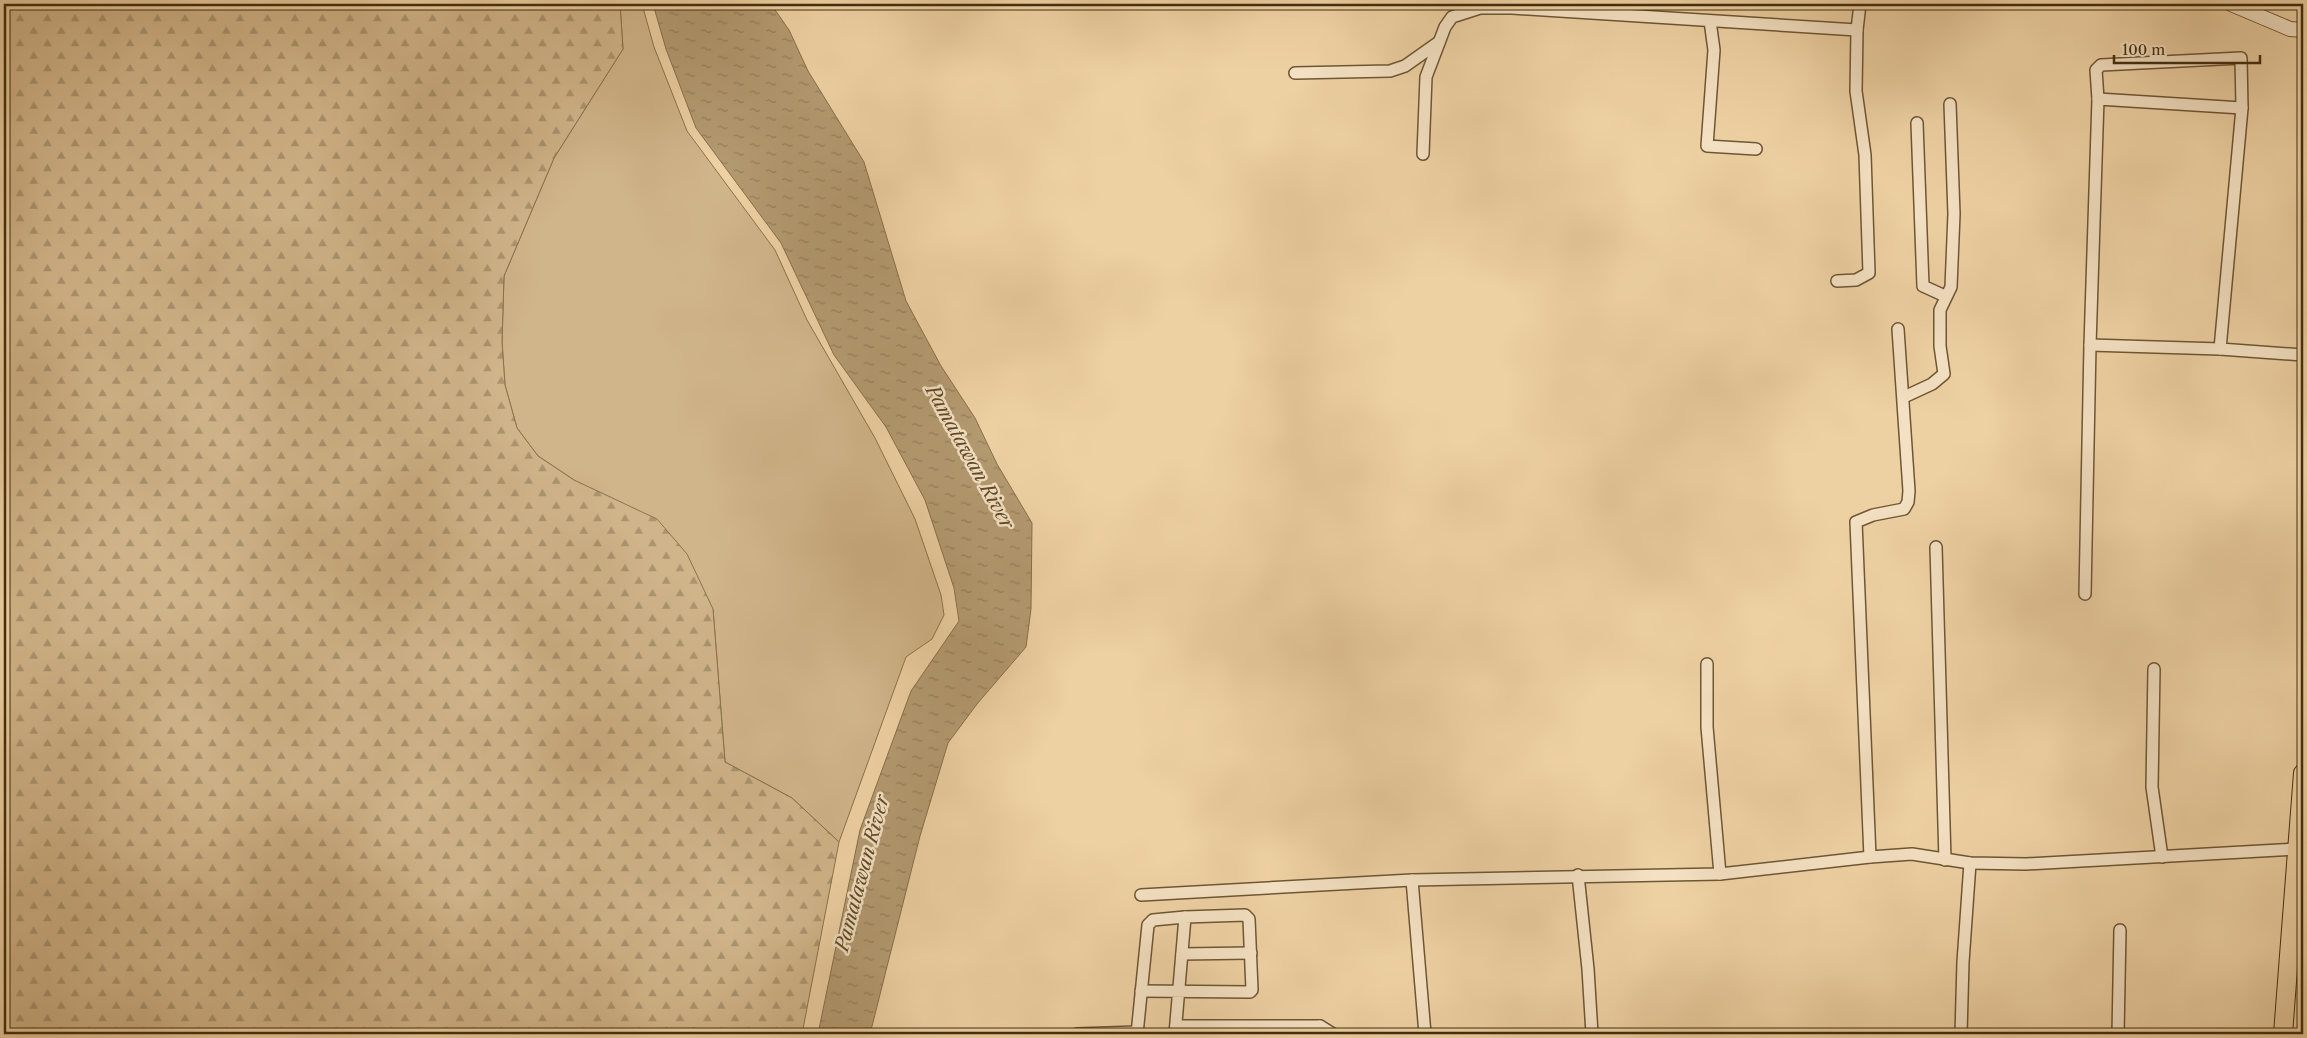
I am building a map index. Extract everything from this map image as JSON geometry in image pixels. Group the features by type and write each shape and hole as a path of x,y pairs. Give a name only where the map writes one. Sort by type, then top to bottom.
{"main road":[{"path":"2283,1034 2298,899 2296,849 2303,773"}],"street":[{"path":"1837,281 1856,280 1869,273 1865,155 1856,91 1857,30 1860,4"},
{"path":"2231,4 2290,29 2303,30"},
{"path":"1424,154 1426,76 1445,27 1452,17 1480,8 1512,8 1857,30"},
{"path":"1710,22 1714,50 1707,146 1756,149"},
{"path":"1295,73 1390,71 1405,66 1440,42"},
{"path":"2085,594 2090,345 2098,99 2096,70 2101,65 2241,58 2242,108 2220,349"},
{"path":"2098,99 2242,108"},
{"path":"1904,397 1932,384 1944,374 1940,346 1940,310 1951,287 1954,214 1950,104"},
{"path":"1917,122 1923,286 1946,296"},
{"path":"1870,857 1856,522 1873,515 1904,509 1908,502 1904,397 1898,329"},
{"path":"2090,345 2220,349 2303,355"},
{"path":"1936,547 1945,860"},
{"path":"1707,664 1707,727 1720,874"},
{"path":"2154,669 2152,787 2162,858"},
{"path":"1140,895 1412,880 1578,875 1720,874 1912,854 1970,863 2026,864 2162,858 2296,849"},
{"path":"1961,1034 1963,962 1970,863"},
{"path":"1578,875 1588,969 1592,1034"},
{"path":"1412,880 1425,1034"},
{"path":"1077,1034 1137,1033 1141,991 1148,924 1153,920 1245,915 1249,919 1252,990 1250,992 1141,991"},
{"path":"1185,917 1176,1030 1319,1030 1333,1034"},
{"path":"2118,1034 2120,930"},
{"path":"1182,954 1251,952"}],"green space":[{"path":"4,4 620,4 623,49 554,158 504,276 502,342 505,385 517,428 538,456 574,480 657,519 687,554 713,609 725,762 792,798 839,842 802,1034 4,1034"},
{"path":"620,4 642,4 654,47 687,131 775,250 807,320 875,438 915,519 941,595 944,615 932,639 906,657 839,842 792,798 725,762 713,609 574,480 538,456 517,428 505,385 502,342 504,276 554,158 623,49"}],"water":[{"name":"Pamatawan River","path":"653,4 771,4 789,30 808,71 864,162 906,301 941,366 975,418 997,464 1032,523 1031,609 1026,647 977,704 948,743 920,836 870,1034 818,1034 860,830 911,691 959,621 954,588 925,500 886,427 834,355 781,243 696,128 666,49"}]}
